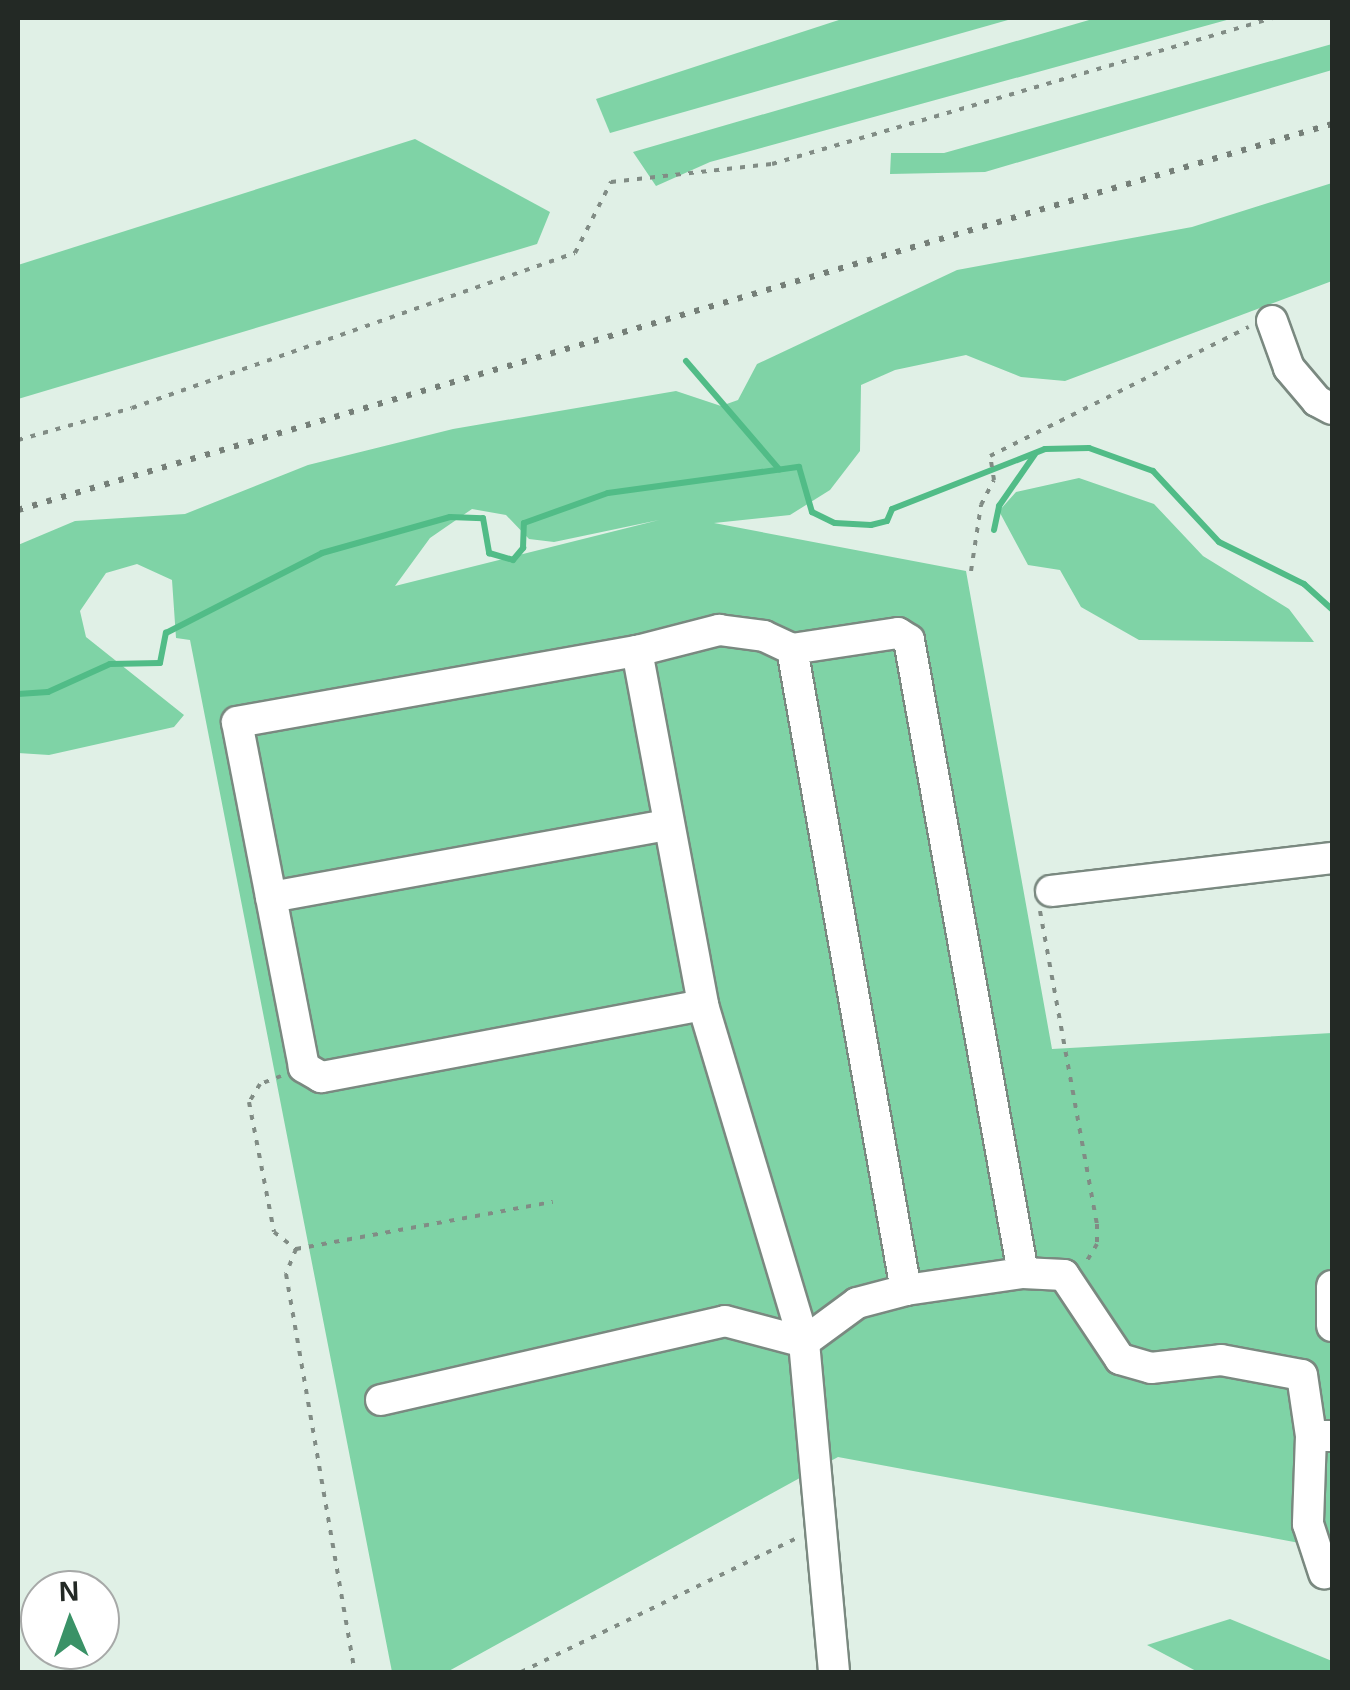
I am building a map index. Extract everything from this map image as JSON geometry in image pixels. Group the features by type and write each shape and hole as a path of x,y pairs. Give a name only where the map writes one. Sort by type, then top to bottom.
{"street":[{"path":"1272,321 1289,368 1316,400 1332,408"},
{"path":"703,1005 321,1077 304,1067 237,722 637,652 720,630 764,636 792,649 898,633 916,651 1023,1273"},
{"path":"792,649 906,1290"},
{"path":"637,652 703,1005 804,1342 834,1672"},
{"path":"271,898 669,825"},
{"path":"1051,891 1332,858"},
{"path":"804,1342 857,1303 906,1290 1023,1273 1064,1276 1120,1359 1151,1368 1221,1360 1302,1375 1322,1436 1308,1524 1324,1573"},
{"path":"1332,1286 1332,1326"},
{"path":"381,1400 725,1321 804,1342"}],"path":[{"path":"18,440 132,408 575,252 611,182 772,164 1273,18"},
{"path":"971,570 981,505 994,480 990,456 1046,423 1087,413 1166,366 1214,349 1261,320 1272,321"},
{"path":"1051,891 1041,904 1040,928 1098,1224 1094,1253 1064,1276"},
{"path":"304,1067 260,1084 249,1102 274,1232 296,1249 553,1202"},
{"path":"296,1249 286,1274 355,1672"},
{"path":"521,1672 609,1635 782,1543 822,1532"}],"green space":[{"path":"845,18 1015,18 610,133 596,99"},
{"path":"1096,18 1234,18 710,162 656,186 633,152"},
{"path":"1332,44 1332,70 985,172 890,174 891,153 944,153"},
{"path":"415,139 550,212 537,244 18,399 18,265"},
{"path":"1332,183 1332,281 1065,381 1021,377 966,355 895,370 861,385 860,451 830,490 790,515 714,523 966,571 1052,1049 1332,1033 1332,1549 838,1457 447,1672 392,1672 190,640 176,638 172,580 137,564 106,573 80,611 86,637 184,715 174,727 49,755 18,753 18,545 75,521 185,514 308,465 453,429 676,391 721,406 738,400 757,364 957,270 1192,227","holes":["472,509 506,515 529,539 554,542 659,520 395,586 430,538"]},
{"path":"1079,478 1154,504 1203,556 1289,609 1314,642 1139,640 1081,607 1060,570 1028,565 999,511 1016,492"},
{"path":"1230,1619 1332,1661 1332,1672 1198,1672 1147,1645"}],"waterway":[{"path":"686,361 779,469"},
{"path":"18,694 48,692 110,664 160,663 166,633 322,553 450,517 483,518 489,553 513,560 523,548 524,523 608,493 799,467 812,512 835,523 871,525 887,521 892,509 1045,449 1089,448 1153,471 1219,542 1304,584 1332,609"},
{"path":"994,530 999,506 1035,454"}],"railway":[{"path":"18,510 1332,124"}]}
